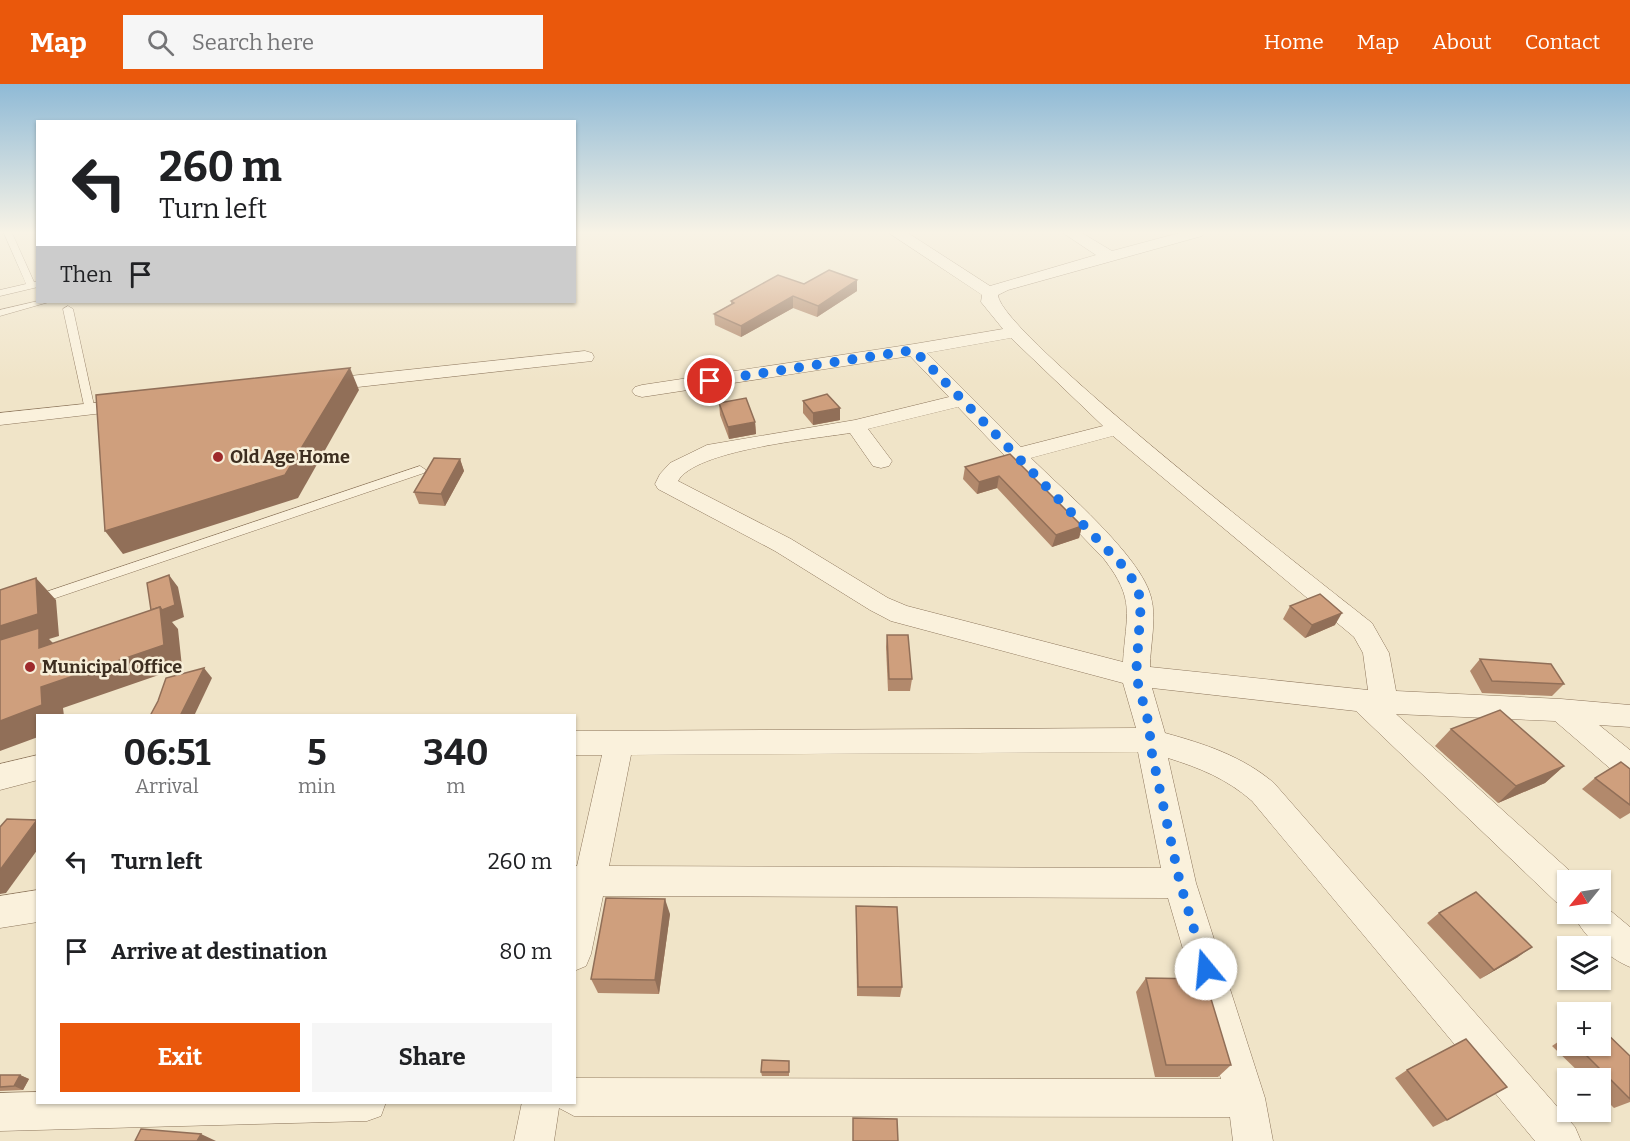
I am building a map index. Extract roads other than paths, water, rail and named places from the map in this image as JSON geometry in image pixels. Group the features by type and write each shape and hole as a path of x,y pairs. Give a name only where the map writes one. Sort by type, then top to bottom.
{"street":[{"path":"973,282 990,293"},
{"path":"990,293 1015,282"},
{"path":"990,293 990,302 1015,332 1117,429 1363,630 1376,653 1374,702 1557,880"},
{"path":"642,391 914,350 1015,332"},
{"path":"914,350 1119,561 1137,587 1141,602 1136,676 1151,732 1149,740 1180,883 1246,1098 1253,1141"},
{"path":"302,387 585,357"},
{"path":"963,400 855,426 705,453 692,458 668,476 666,484 783,545 879,604 900,614 1136,676 1374,702 1561,710 1630,716"},
{"path":"0,419 148,404"},
{"path":"855,426 881,460"},
{"path":"1016,455 1117,429"},
{"path":"1561,710 1630,768"},
{"path":"576,743 1149,740 1221,763 1251,780 1561,1141"},
{"path":"576,938 583,881 619,742"},
{"path":"0,777 36,768"},
{"path":"583,881 1180,883"},
{"path":"0,912 36,906"},
{"path":"1602,924 1630,950"},
{"path":"576,1097 1246,1098"},
{"path":"0,1112 294,1104"},
{"path":"534,1141 541,1104"}],"lane":[{"path":"0,293 34,285"},
{"path":"0,313 40,303"},
{"path":"68,309 90,410"},
{"path":"23,604 420,470"}],"place":[{"name":"Old Age Home","path":"218,457"},
{"name":"Municipal Office","path":"30,667"}]}
